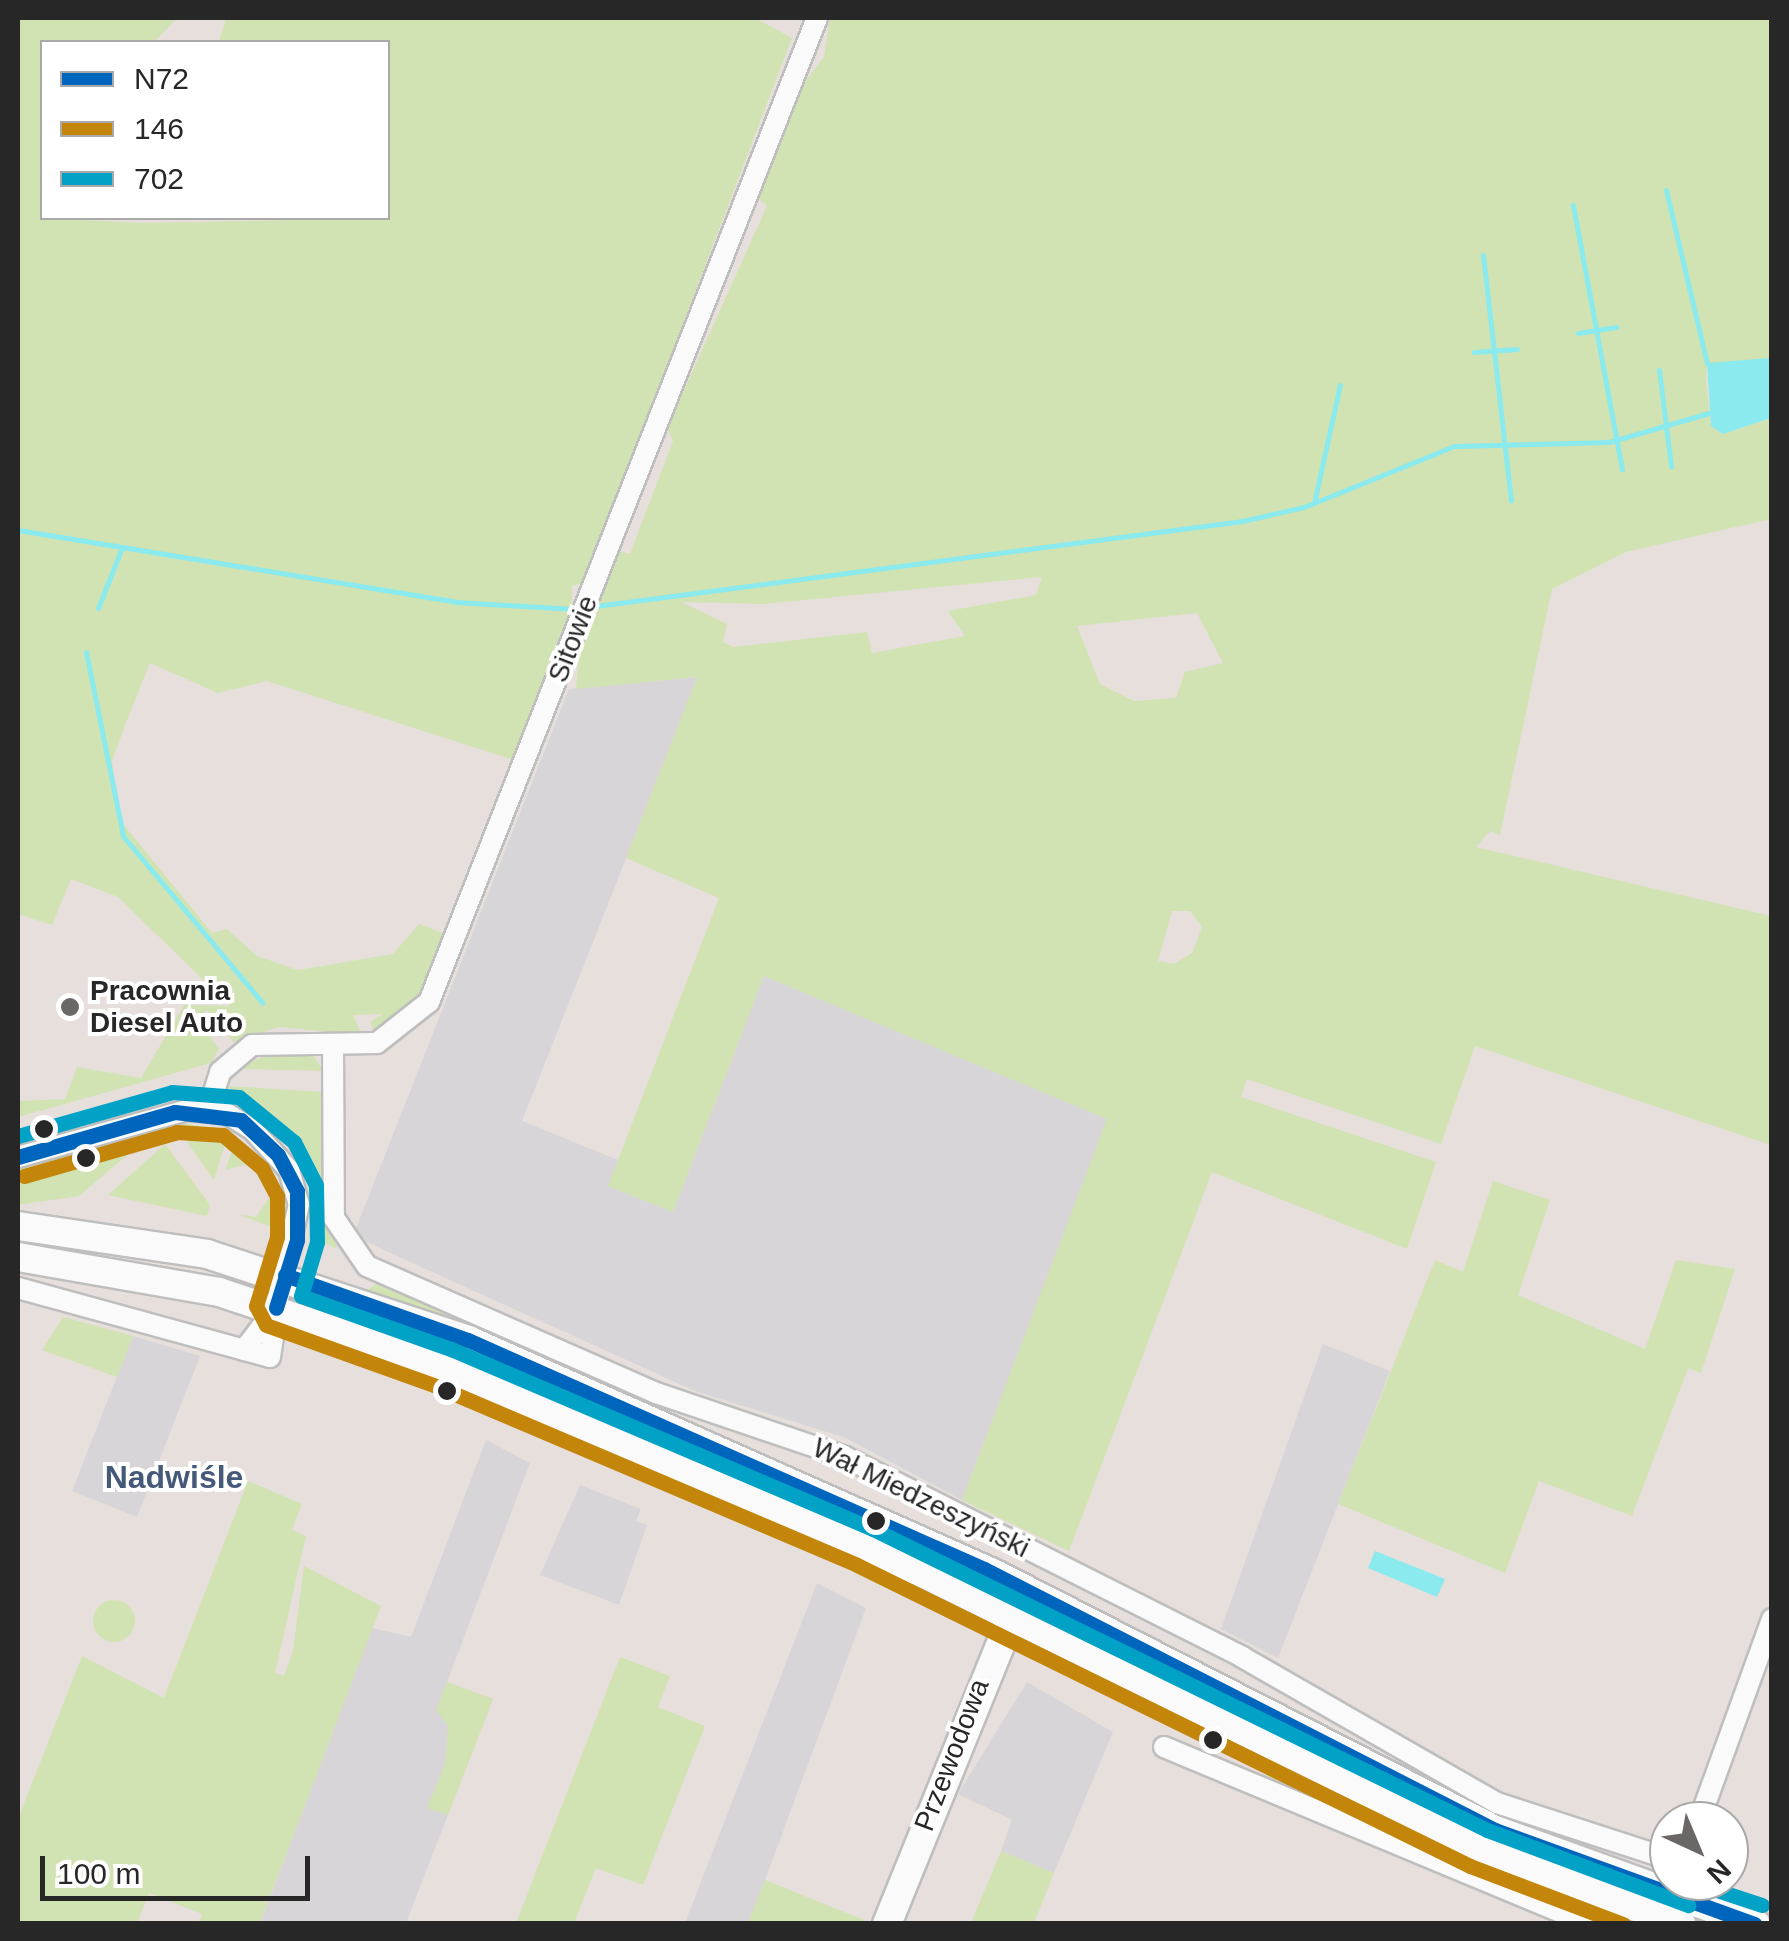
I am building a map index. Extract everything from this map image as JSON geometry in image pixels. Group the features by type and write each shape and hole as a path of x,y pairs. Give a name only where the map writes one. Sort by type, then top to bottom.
{"main road":[{"name":"Wał Miedzeszyński","path":"18,1226 136,1239 285,1275 554,1377 1024,1589 1495,1830 1756,1924"},
{"path":"18,1257 276,1308 518,1398 1009,1619 1479,1848 1681,1924"},
{"name":"Przewodowa","path":"887,1924 1024,1589"}],"street":[{"name":"Sitowie","path":"208,1110 220,1072 252,1045 288,1038 333,1046 398,1033 434,990 817,18"},
{"name":"Wał Miedzeszyński","path":"333,1046 334,1218 367,1266 656,1393 844,1457 1242,1657 1498,1803 1649,1852"},
{"path":"18,1156 208,1110 241,1120 289,1170 299,1204 276,1308 270,1357 18,1288"},
{"path":"244,1350 276,1308"},
{"path":"1706,1801 1772,1618"},
{"path":"1164,1747 1589,1924"}],"shaded area":[{"path":"698,677 522,1121 618,1160 609,1186 673,1212 764,976 1108,1119 962,1500 846,1438 695,1391 353,1236 569,689"},
{"path":"133,1336 200,1356 137,1517 72,1491"},
{"path":"1323,1344 1390,1371 1278,1658 1221,1629"},
{"path":"486,1440 530,1463 447,1682 493,1699 406,1923 260,1924 372,1628 411,1637"},
{"path":"580,1485 641,1509 636,1521 647,1525 619,1605 540,1575"},
{"path":"817,1583 866,1608 765,1880 748,1923 685,1923"},
{"path":"1027,1682 1113,1732 1054,1873 1001,1851 1012,1820 958,1794"}],"green space":[{"path":"18,18 177,18 156,40 40,40 40,220 143,223 390,220 390,40 220,40 226,18 755,18 792,38 584,583 572,586 572,621 517,761 267,681 218,693 150,663 127,720 112,761 119,819 212,933 227,929 257,956 298,970 393,954 419,924 448,935 416,1004 374,1032 370,1022 383,1014 353,1015 362,1035 279,1027 234,1042 207,1010 197,1019 219,1049 211,1063 18,1117 18,1101 65,1099 77,1067 141,1078 184,1005 230,1006 118,897 71,879 52,925 18,914"},
{"path":"830,18 1771,18 1771,361 1707,363 1706,380 1711,426 1723,434 1771,418 1771,519 1626,552 1552,589 1500,835 1490,831 1476,847 1771,916 1771,1145 1475,1046 1441,1144 1247,1079 1241,1097 1436,1162 1407,1249 1212,1172 1069,1551 962,1500 1107,1119 764,976 673,1212 608,1186 719,898 626,858 697,677 576,689 580,639 619,551 630,554 673,441 667,428 767,206 753,193 796,94 824,57","holes":["1042,577 1036,595 948,611 965,636 872,653 867,632 733,647 723,642 727,624 681,602 763,604","1197,613 1223,663 1185,672 1176,698 1134,701 1100,684 1077,626","1172,911 1190,911 1202,927 1192,953 1174,964 1158,961"]},
{"path":"275,1050 312,1053 323,1071 239,1069"},
{"path":"227,1086 324,1092 323,1202 337,1249 321,1241 313,1175 295,1144"},
{"path":"182,1123 229,1131 214,1180 189,1145"},
{"path":"159,1128 79,1196 18,1205 18,1168"},
{"path":"165,1144 210,1205 207,1216 108,1195"},
{"path":"249,1150 278,1193 277,1229 237,1214 256,1217 272,1193 251,1163 225,1170 231,1154"},
{"path":"1493,1181 1550,1200 1518,1295 1645,1349 1676,1260 1735,1269 1701,1373 1688,1368 1632,1516 1539,1481 1505,1573 1338,1504 1435,1260 1463,1272"},
{"path":"376,1284 589,1374 587,1377 368,1290"},
{"path":"63,1317 133,1336 117,1377 42,1350"},
{"path":"248,1481 302,1504 292,1530 306,1536 275,1673 284,1676 293,1651 304,1566 381,1606 260,1923 199,1923 202,1914 149,1893 137,1923 18,1923 18,1819 82,1656 164,1698"},
{"path":"114,1600 129,1606 135,1621 129,1636 114,1642 99,1636 93,1621 99,1606"},
{"path":"620,1657 670,1676 658,1707 705,1726 643,1885 596,1868 574,1923 516,1923"},
{"path":"447,1682 493,1699 448,1815 427,1808 445,1764 448,1726 436,1710"},
{"path":"1271,1763 1563,1896 1608,1922 1262,1782"},
{"path":"1001,1851 1054,1873 1034,1923 971,1923"},
{"path":"765,1880 869,1922 748,1923"}],"water":[{"path":"1770,358 1771,418 1723,434 1711,426 1707,363"},
{"path":"1375,1551 1445,1579 1437,1597 1368,1568"}],"waterway":[{"path":"1666,190 1707,363"},
{"path":"1573,205 1622,469"},
{"path":"1483,255 1511,500"},
{"path":"1578,333 1617,327"},
{"path":"1474,352 1517,349"},
{"path":"1659,370 1671,466"},
{"path":"1314,503 1340,385"},
{"path":"596,606 1242,521 1304,507 1454,446 1609,442 1709,413"},
{"path":"18,530 456,602 575,609"},
{"path":"98,608 121,550"},
{"path":"86,652 123,836 262,1002"}],"transit line":[{"name":"702","path":"18,1136 172,1092 239,1097 294,1142 316,1185 317,1242 301,1296 451,1349 873,1529 1487,1830 1688,1905"},
{"name":"N72","path":"18,1157 175,1112 241,1120 278,1155 297,1191 297,1240 276,1308"},
{"name":"146","path":"24,1176 177,1132 223,1135 262,1168 277,1196 277,1237 256,1306 266,1325 436,1386 857,1565 1470,1866 1623,1924"},
{"name":"N72","path":"285,1275 468,1340 984,1569 1495,1830 1755,1924"},
{"name":"702","path":"1749,1901 1762,1905"}],"place":[{"name":"Pracownia Diesel Auto","path":"70,1007"}],"district":[{"name":"Nadwiśle","path":"174,1477"}]}
